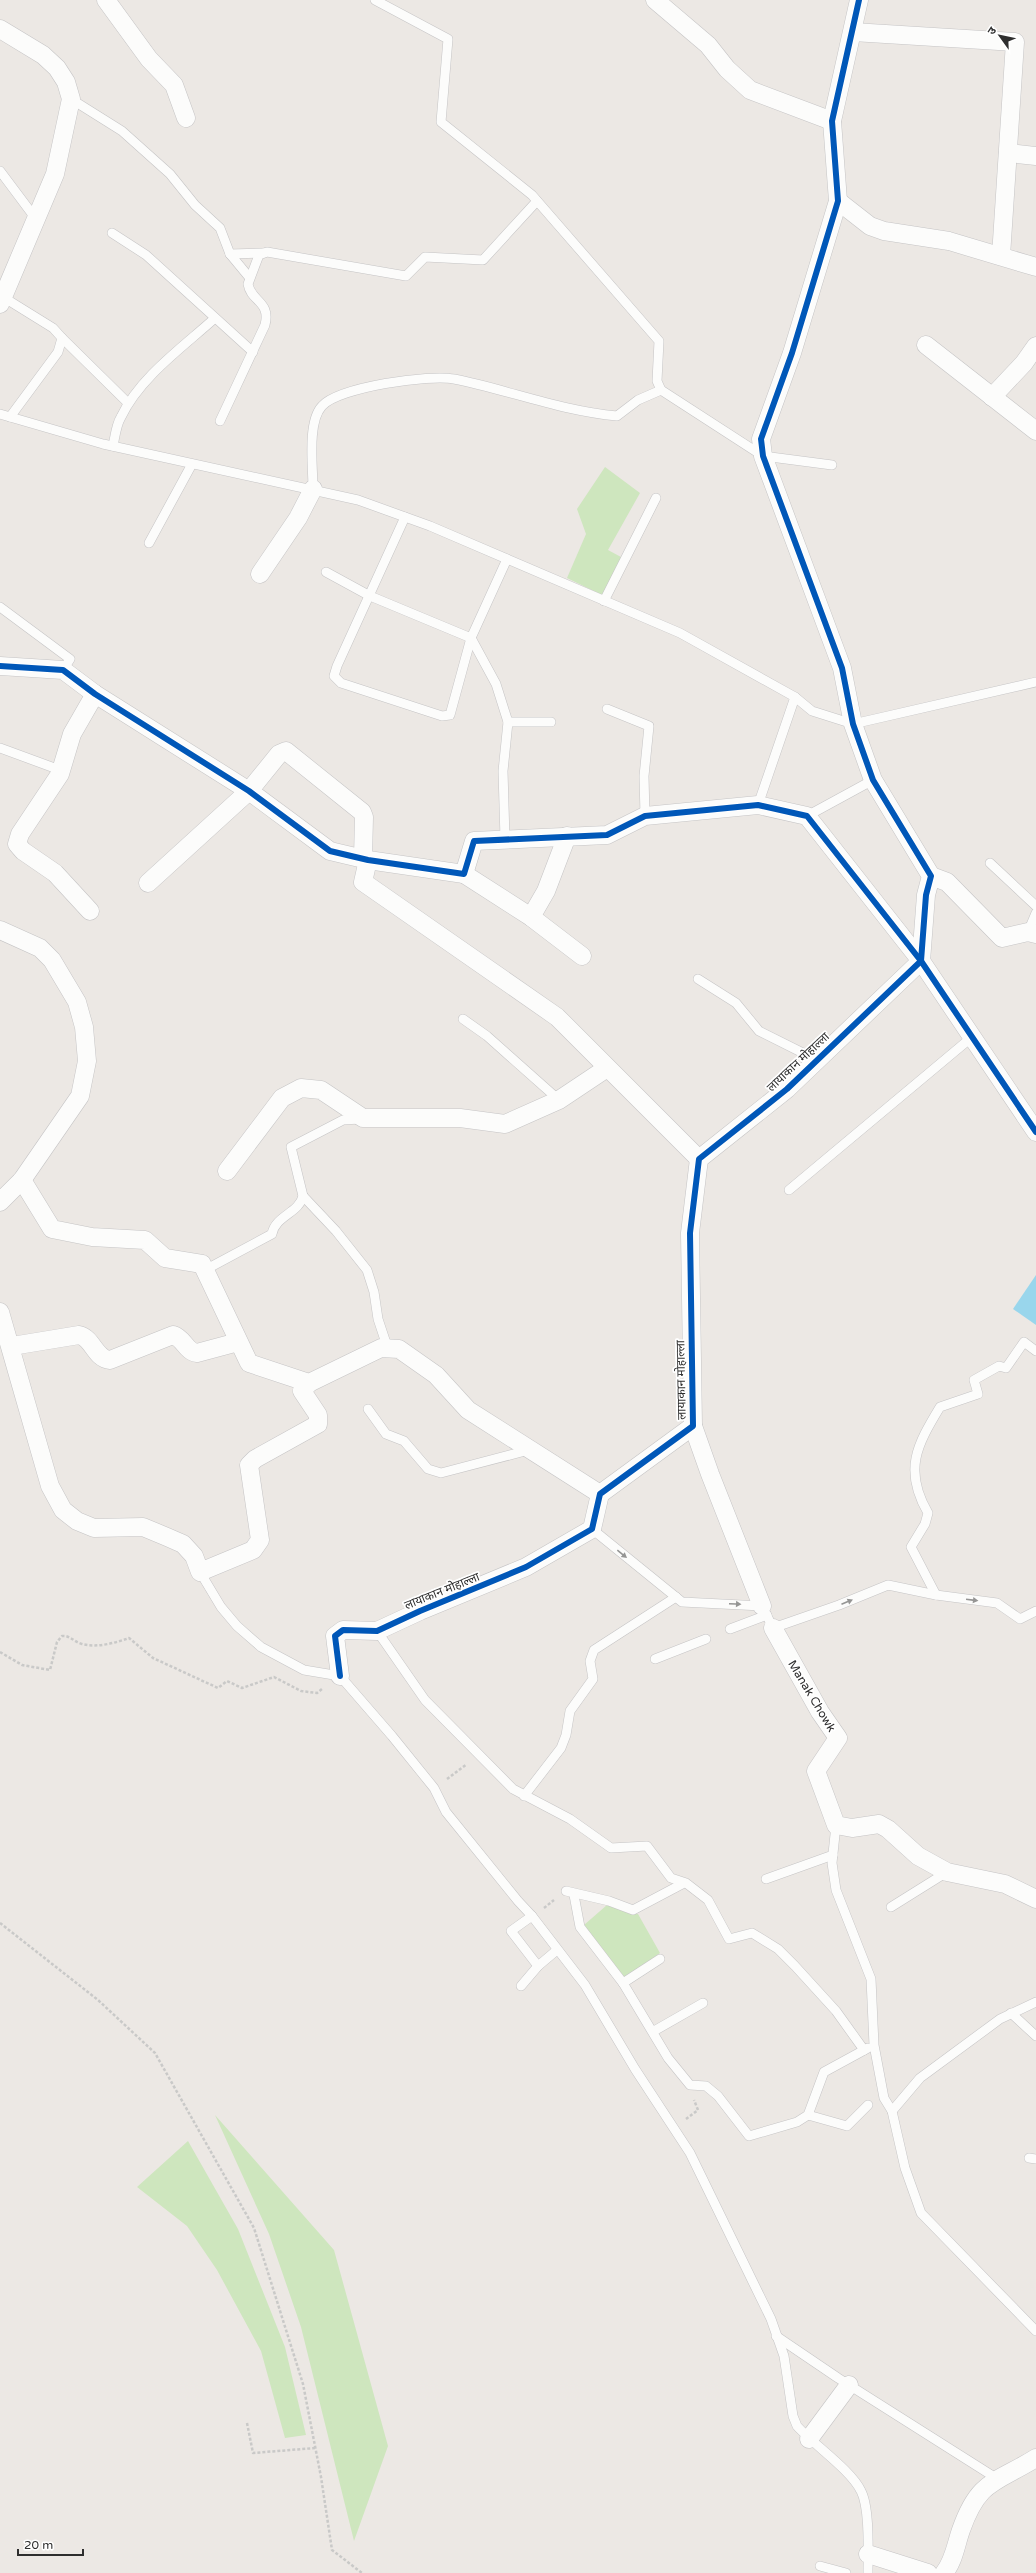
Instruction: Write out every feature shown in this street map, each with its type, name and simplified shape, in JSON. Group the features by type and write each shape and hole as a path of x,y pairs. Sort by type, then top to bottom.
{"street":[{"path":"106,0 149,59 174,85 186,118"},
{"path":"655,0 708,45 726,69 750,90 832,121"},
{"path":"860,0 832,121 838,201 792,352 761,439 763,456 842,668 853,724 872,780 931,876 947,882 1002,938 1032,933"},
{"path":"0,29 43,55 57,68 66,82 71,99 55,174 3,294"},
{"path":"853,32 1015,42 1001,256"},
{"path":"1008,153 1036,156"},
{"path":"838,201 870,226 884,231 949,241 1036,267"},
{"path":"926,345 1036,431"},
{"path":"992,397 1024,363 1036,346"},
{"path":"260,574 298,518 313,489"},
{"path":"0,666 63,670 95,694 249,791 330,851 366,859 464,874 531,917 582,956"},
{"path":"90,911 55,874 23,851 17,844 20,834 51,790 60,770 72,734 95,694"},
{"path":"148,883 249,791 279,754 283,751 289,752 362,812 364,817 366,859 363,882 558,1017 699,1159"},
{"path":"464,874 474,840 607,835 645,816 758,805 807,816 921,961 1036,1132"},
{"path":"531,917 546,891 567,836"},
{"path":"921,961 926,895 931,876"},
{"path":"0,930 40,948 52,960 76,1002 84,1026 87,1061 80,1096 22,1180 0,1202"},
{"name":"लायाकान मोहाल्ला","path":"600,1494 693,1426 690,1233 699,1159 787,1089 921,961"},
{"path":"227,1171 282,1098 301,1088 321,1090 364,1118 460,1118 505,1124 559,1100 607,1068"},
{"path":"22,1180 52,1229 92,1237 145,1240 165,1258 202,1264 249,1363 309,1383"},
{"path":"0,1312 12,1346 50,1486 63,1510 77,1521 94,1528 143,1527 183,1544 194,1556 200,1572 253,1550 258,1545 260,1540 249,1465 255,1459 318,1424 318,1415 302,1391 309,1383 381,1348 398,1350 436,1375 468,1410 529,1450 567,1471 600,1494 592,1529"},
{"path":"12,1346 82,1335 103,1358 110,1360 174,1335 180,1339 191,1352 197,1353 238,1342"},
{"path":"693,1426 710,1474 768,1616"},
{"name":"लायाकान मोहाल्ला","path":"340,1676 335,1636 343,1630 377,1631 420,1611 526,1567 592,1529"},
{"name":"Manak Chowk","path":"768,1616 820,1712 838,1738 816,1771 836,1825"},
{"path":"836,1825 852,1828 879,1824 888,1829 918,1856 947,1872 1005,1884 1036,1899"},
{"path":"809,2439 849,2385"},
{"path":"944,2573 952,2562 964,2521 981,2492 996,2478 1036,2458"},
{"path":"868,2554 928,2573"}],"lane":[{"path":"375,0 448,40 441,122 536,200 659,341 657,381 661,390 763,456 832,465"},
{"path":"71,99 122,131 170,174 195,205 220,228 230,254 249,277"},
{"path":"0,171 36,219"},
{"path":"230,254 263,253 406,276 425,257 483,260 536,200"},
{"path":"112,233 146,255 253,352"},
{"path":"220,421 262,334 267,316 260,301 248,288 249,277 255,260 263,253"},
{"path":"3,294 53,328 128,403"},
{"path":"112,446 120,418 128,403 161,366 215,318"},
{"path":"10,417 58,352 62,338"},
{"path":"313,489 313,426 322,405 354,389 400,382 453,378 584,413 617,416 638,400 661,390"},
{"path":"0,414 112,446 358,500 507,559 680,634 795,697 812,711 853,724 1036,682"},
{"path":"149,543 192,464"},
{"path":"604,601 656,498"},
{"path":"404,517 335,672 337,680 341,683 442,716 450,715 471,638 507,559"},
{"path":"326,572 370,596 471,638 496,684 508,722 503,770 505,839"},
{"path":"0,607 70,659 63,670"},
{"path":"758,805 795,697"},
{"path":"607,708 649,726 644,776 645,816"},
{"path":"508,722 551,722"},
{"path":"0,748 60,770"},
{"path":"807,816 872,780"},
{"path":"990,863 1036,906"},
{"path":"1032,933 1036,913"},
{"path":"698,979 736,1003 759,1031 817,1060"},
{"path":"463,1019 487,1036 559,1100"},
{"path":"789,1190 972,1037"},
{"path":"205,1270 272,1234 274,1225 301,1202 302,1196 291,1147 342,1120 364,1118"},
{"path":"302,1196 336,1231 367,1270 374,1292 378,1319 388,1349"},
{"path":"936,1596 911,1547 925,1524 928,1513 918,1497 916,1452 940,1408 978,1394 974,1380 999,1366 1006,1368 1024,1342 1036,1352"},
{"path":"368,1409 386,1434 404,1441 422,1464 434,1472 441,1474 529,1450"},
{"path":"592,1529 682,1602 768,1616"},
{"path":"200,1572 221,1607 237,1626 261,1647 304,1670 340,1676 392,1736 434,1788 446,1812 518,1902 532,1916 585,1985 635,2069 690,2153 771,2319 784,2356 793,2416 797,2426 849,2476 862,2491 867,2518 868,2573"},
{"path":"730,1629 768,1616 839,1605 888,1585 936,1596 997,1603 1020,1619 1036,1611"},
{"path":"524,1796 565,1742 570,1712 592,1679 590,1661 594,1650 676,1597"},
{"path":"377,1631 425,1700 513,1789 570,1819 610,1848 647,1846 671,1878 684,1883 708,1900 729,1939 752,1933 778,1949 836,2010 864,2050"},
{"path":"655,1659 706,1639"},
{"path":"836,1825 833,1855 836,1890 871,1979 874,2045 884,2098 892,2111 905,2168 921,2213 1036,2331"},
{"path":"766,1879 833,1855"},
{"path":"891,1907 947,1872"},
{"path":"684,1883 633,1910 609,1901 570,1893 580,1927 623,1983 654,2031 668,2058 690,2085 706,2086 718,2096 749,2136 796,2122 808,2115 824,2072 874,2045"},
{"path":"532,1916 511,1931 538,1966"},
{"path":"521,1986 538,1966 557,1950"},
{"path":"623,1983 660,1959"},
{"path":"892,2111 920,2078 1000,2019 1036,2002"},
{"path":"654,2031 703,2003"},
{"path":"1011,2013 1036,2036"},
{"path":"808,2115 847,2126 868,2105"},
{"path":"776,2336 849,2385 996,2478"},
{"path":"820,2566 846,2573"}],"path":[{"path":"0,1652 22,1665 50,1670 57,1642 62,1636 83,1644 92,1645 110,1644 129,1638 153,1658 218,1688 227,1681 242,1688 274,1677 301,1691 317,1693 340,1676"},
{"path":"434,1788 479,1756"},
{"path":"532,1916 570,1893"},
{"path":"0,1923 98,2000 155,2052 254,2228 303,2384 332,2550 362,2573"},
{"path":"674,2128 698,2110 690,2085"},
{"path":"247,2423 253,2453 315,2448"}],"green space":[{"path":"605,467 640,493 608,550 621,557 604,596 567,578 586,534 577,509"},
{"path":"607,1905 631,1914 638,1914 660,1953 625,1978 584,1925"},
{"path":"215,2115 334,2250 388,2446 354,2541 301,2327 269,2234"},
{"path":"188,2141 238,2229 285,2347 306,2435 285,2438 261,2351 217,2270 187,2226 137,2187"}],"water":[{"path":"1036,1275 1036,1325 1013,1309"}],"cycle path":[{"path":"859,0 832,121 838,201 792,353 761,439 763,456 842,668 853,724 873,780 931,876 926,895 921,961"},
{"path":"0,666 63,670 95,694 249,791 330,851 368,860 464,874 474,841 607,835 645,816 758,805 807,816 921,961 1036,1132"},
{"path":"340,1676 335,1636 343,1630 377,1631 420,1611 526,1567 592,1529 600,1494 693,1426 690,1233 699,1159 787,1089 921,961"}]}
